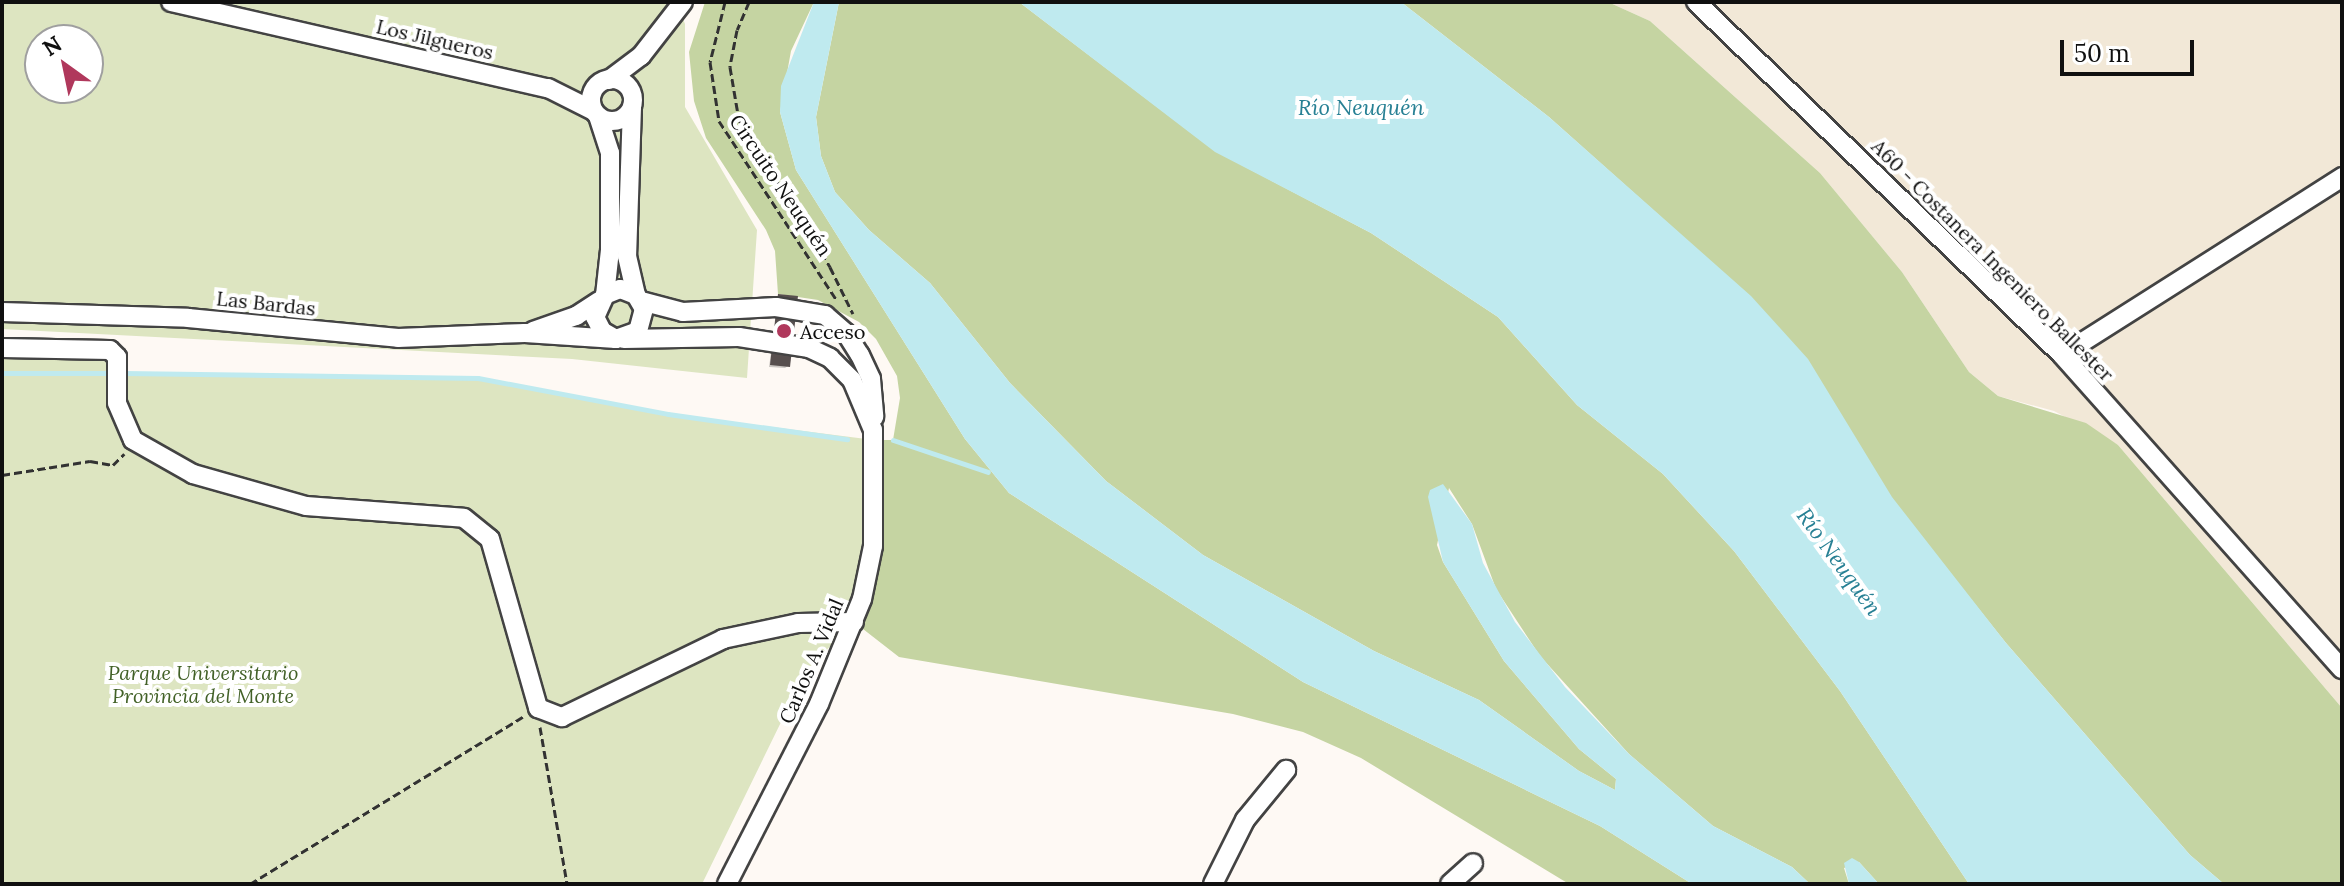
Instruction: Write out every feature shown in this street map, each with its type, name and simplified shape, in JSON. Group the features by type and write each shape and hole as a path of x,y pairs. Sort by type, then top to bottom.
{"street":[{"name":"Los Jilgueros","path":"171,2 548,88 596,114"},
{"path":"596,114 617,121 632,101 660,34 683,2"},
{"name":"A60 - Costanera Ingeniero Ballester","path":"1696,2 2062,355 2342,669"},
{"path":"605,81 625,84 632,101 627,256 639,298 642,325 620,339 597,325 602,298 610,153 592,92 660,34"},
{"name":"Los Jilgueros","path":"548,88 605,81"},
{"path":"2062,355 2342,177"},
{"name":"Las Bardas","path":"525,333 576,316 620,289 639,298"},
{"name":"Carlos A. Vidal","path":"639,298 683,312 787,307 825,315 846,333 866,367 875,403 872,556 854,622 819,704 727,884"},
{"name":"Las Bardas","path":"2,312 188,318 398,338 525,333 620,339 739,337 809,348 830,358 852,380 874,440"},
{"path":"2,348 99,348 117,357 113,382 133,440 193,474 306,506 464,518 490,539 538,708 562,717 599,703 723,639 798,623 854,622"},
{"path":"1213,884 1245,820 1286,770"},
{"path":"1450,884 1473,863"}],"path":[{"name":"Circuito Neuquén","path":"725,2 710,62 719,121 816,261 837,303"},
{"path":"749,2 737,30 730,67 739,120 830,267 855,319"},
{"path":"2,475 90,461 113,465 133,440"},
{"path":"250,884 538,708 567,884"}],"shaded area":[{"path":"1608,2 2342,2 2342,708 2118,445 2054,411 1998,396 1969,372 1902,272 1820,173 1650,21"}],"green space":[{"path":"2,2 677,2 685,24 685,107 757,230 747,378 572,359 2,329"},
{"path":"705,2 814,2 791,51 780,112 796,170 965,439 1009,493 1303,682 1600,826 1692,884 1569,884 1361,758 1303,732 1233,714 899,657 854,622 865,588 874,440 893,440 900,398 897,376 876,339 859,322 818,300 778,294 775,251 766,230 706,138 694,101 689,52"},
{"path":"839,2 1019,2 1215,151 1371,233 1498,317 1577,405 1663,474 1734,551 1840,691 1969,884 1879,884 1859,862 1844,868 1849,884 1810,884 1792,867 1713,826 1629,754 1540,656 1496,589 1472,524 1449,488 1437,545 1443,562 1504,661 1579,749 1616,779 1615,790 1579,771 1479,700 1374,651 1203,555 1106,481 1010,383 930,283 869,230 835,192 821,156 816,117"},
{"path":"1401,2 1608,2 1650,21 1820,173 1902,272 1969,372 1998,396 2086,423 2118,445 2342,708 2342,884 2224,884 2190,855 2006,643 1680,234 1549,117"},
{"name":"Parque Universitario Provincia del Monte","path":"2,348 110,350 115,373 478,378 668,414 874,440 876,460 854,622 806,671 702,884 2,884"}],"water":[{"path":"814,2 839,2 816,117 821,156 835,192 869,230 930,283 1010,383 1106,481 1203,555 1374,651 1479,700 1579,771 1615,790 1616,779 1579,749 1504,661 1443,562 1428,497 1430,490 1443,484 1472,524 1483,563 1515,622 1565,687 1629,754 1713,826 1792,867 1810,884 1692,884 1600,826 1303,682 1009,493 965,439 796,170 780,112 781,86"},
{"name":"Río Neuquén","path":"1019,2 1401,2 1549,117 1751,296 1808,359 1892,497 2006,643 2190,855 2224,884 1969,884 1840,691 1734,551 1663,474 1577,405 1498,317 1371,233 1215,152"},
{"path":"1852,858 1879,884 1849,884 1844,863"}],"building":[{"name":"Acceso","path":"778,294 798,296 790,367 770,365"}],"waterway":[{"path":"2,373 113,373"},
{"path":"123,373 478,378 668,414 847,439"},
{"path":"893,440 988,472"}],"place":[{"name":"Acceso","path":"784,331"}]}
